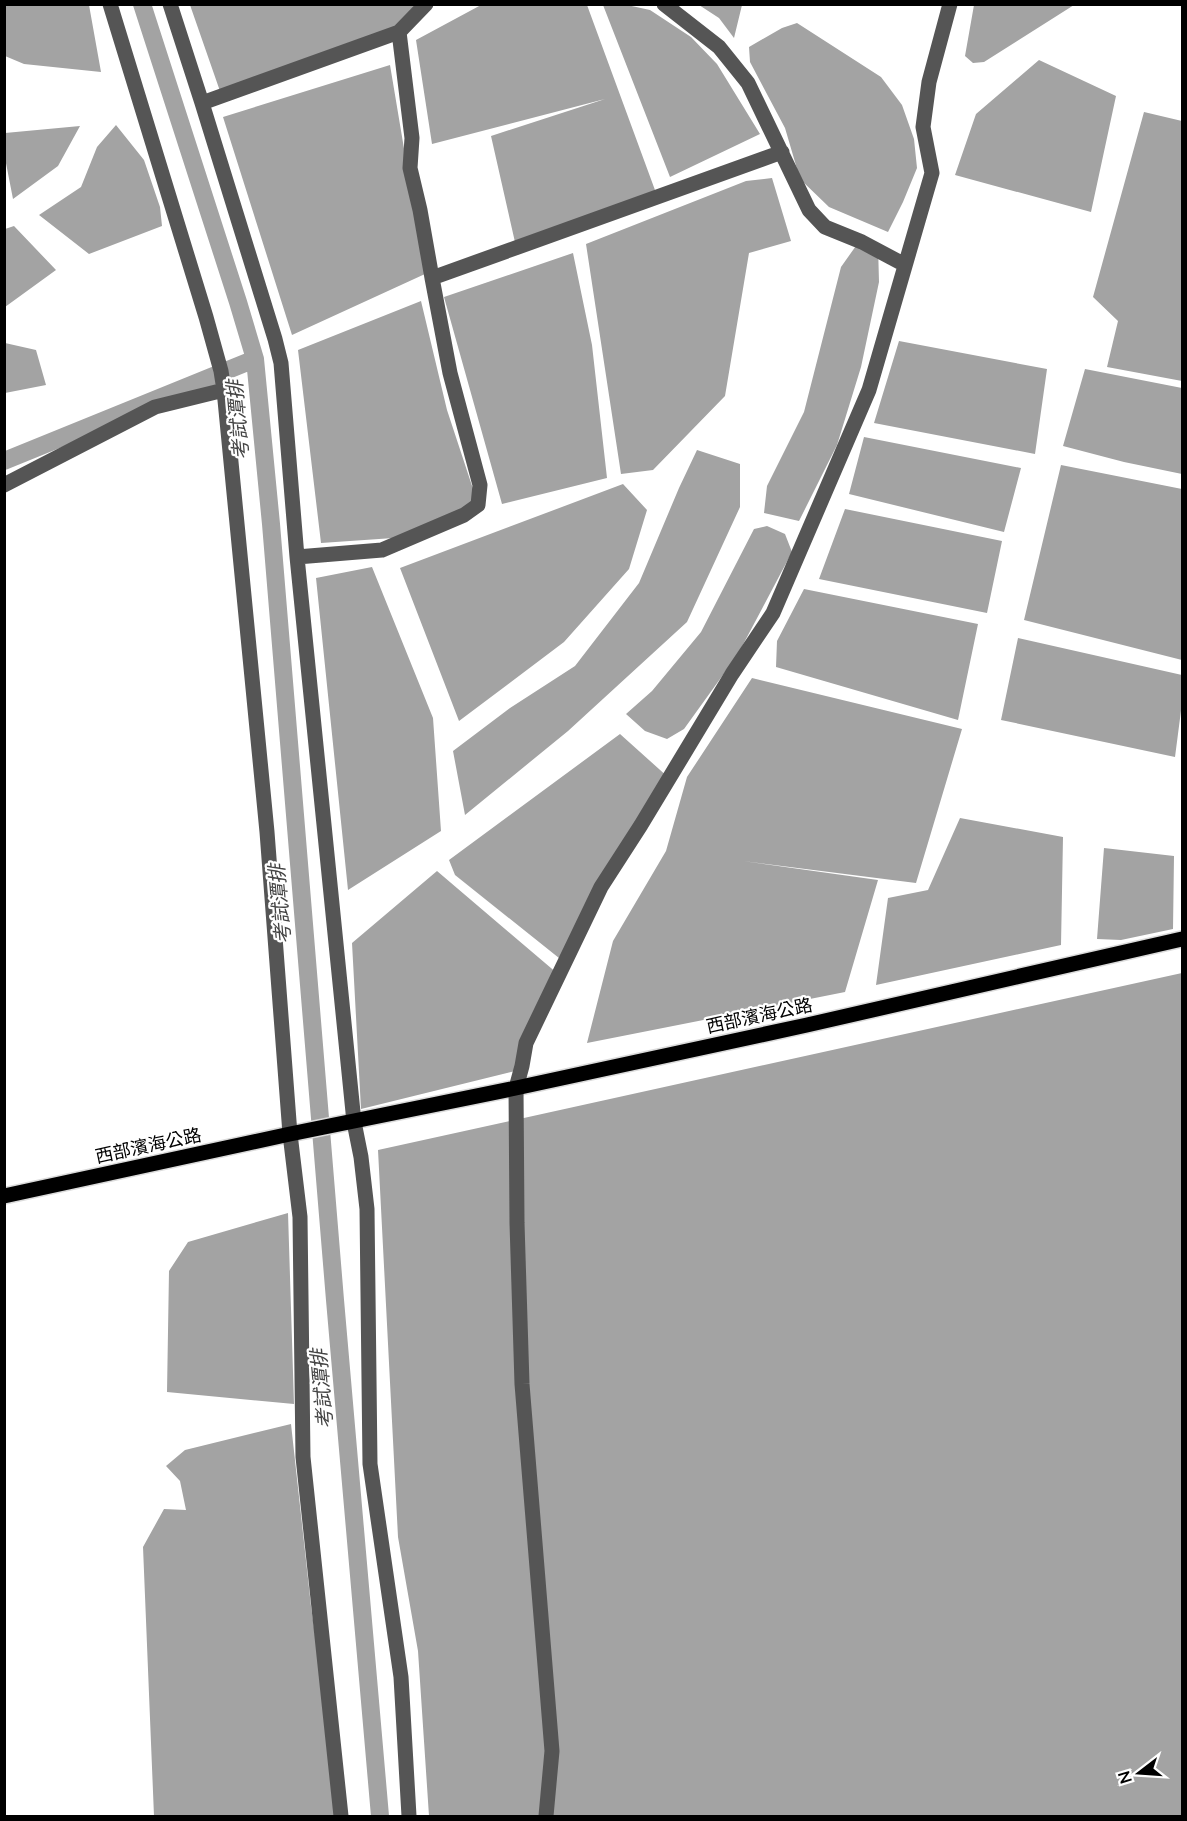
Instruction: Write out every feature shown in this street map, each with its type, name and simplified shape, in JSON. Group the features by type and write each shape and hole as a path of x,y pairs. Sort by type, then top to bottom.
{"main road":[{"name":"西部濱海公路","path":"4,1196 830,1020 1182,939"}],"lane":[{"path":"111,4 206,317 224,390 294,1133 300,1216 303,1457 341,1816"},
{"path":"170,4 281,363 348,1123 361,1157 367,1209 370,1464 401,1677 409,1816"},
{"path":"202,103 399,32 426,4"},
{"path":"664,4 719,47 748,83 809,210 825,227 862,242 905,265"},
{"path":"546,1816 552,1751 522,1384 517,1223 516,1088 526,1043 601,887 732,674 773,613 869,390 932,173 923,127 929,82 950,4"},
{"path":"297,557 382,550 464,515 478,505 480,484 450,374 420,210 410,168 412,138 399,32"},
{"path":"432,278 782,152"},
{"path":"4,485 154,407 224,390"}],"shaded area":[{"path":"422,4 407,26 221,94 190,5"},
{"path":"974,4 1074,5 984,62 973,63 965,56"},
{"path":"4,5 89,5 101,72 24,64 5,56"},
{"path":"481,5 587,5 659,201 517,251 491,136 605,99 432,144 416,40"},
{"path":"603,5 627,5 650,10 691,37 717,64 760,134 670,177"},
{"path":"699,5 742,5 734,38 719,18"},
{"path":"797,23 881,77 902,105 914,139 917,168 888,232 829,207 800,179 785,128 750,62 749,47 782,28"},
{"path":"1039,60 1116,96 1091,212 955,175 976,114"},
{"path":"390,65 425,274 292,335 223,117"},
{"path":"1144,112 1182,121 1182,381 1107,367 1118,321 1093,297"},
{"path":"116,125 144,160 160,207 162,226 89,254 39,215 81,187 97,147"},
{"path":"80,126 58,166 13,199 5,158 5,133"},
{"path":"772,178 791,241 749,253 725,396 653,470 621,474 586,244 746,181"},
{"path":"14,226 56,270 5,307 5,229"},
{"path":"858,243 878,245 879,282 861,367 837,445 799,521 764,513 767,486 804,412 841,267"},
{"path":"573,253 592,345 607,478 502,504 444,297"},
{"path":"421,301 447,410 477,501 408,537 321,543 298,350"},
{"path":"899,341 1047,369 1035,454 874,423"},
{"path":"5,343 36,350 46,385 5,393"},
{"path":"1085,369 1182,388 1182,474 1063,446"},
{"path":"864,437 1021,468 1004,532 849,494"},
{"path":"697,450 740,464 740,507 687,622 568,731 465,815 453,751 510,708 575,666 639,583"},
{"path":"1061,465 1182,489 1182,660 1024,620"},
{"path":"623,484 647,510 629,569 564,642 459,721 400,568"},
{"path":"845,509 1002,541 987,613 819,579"},
{"path":"767,526 785,534 792,552 738,654 684,729 667,739 645,731 626,714 652,691 701,632 754,529"},
{"path":"372,567 433,718 441,831 348,890 316,578"},
{"path":"804,589 978,624 958,720 776,667 777,641"},
{"path":"1018,638 1182,675 1182,703 1175,757 1001,720"},
{"path":"752,678 962,729 916,883 743,861 878,880 845,992 587,1043 613,941 666,851 687,777"},
{"path":"620,734 669,778 559,958 455,875 449,860"},
{"path":"960,818 1063,837 1061,945 876,985 888,898 928,890"},
{"path":"1104,848 1174,856 1173,929 1121,940 1097,939"},
{"path":"437,871 558,974 515,1071 361,1109 352,943"},
{"path":"1182,973 1182,1816 429,1816 418,1651 398,1537 378,1150"},
{"path":"288,1213 294,1404 167,1392 169,1271 188,1242"},
{"path":"291,1424 311,1606 340,1816 154,1816 143,1547 164,1509 186,1510 180,1481 166,1466 185,1450"}],"waterway":[{"name":"考試潭排","path":"142,4 255,359 271,524 380,1816"},
{"path":"4,461 255,359"}]}
